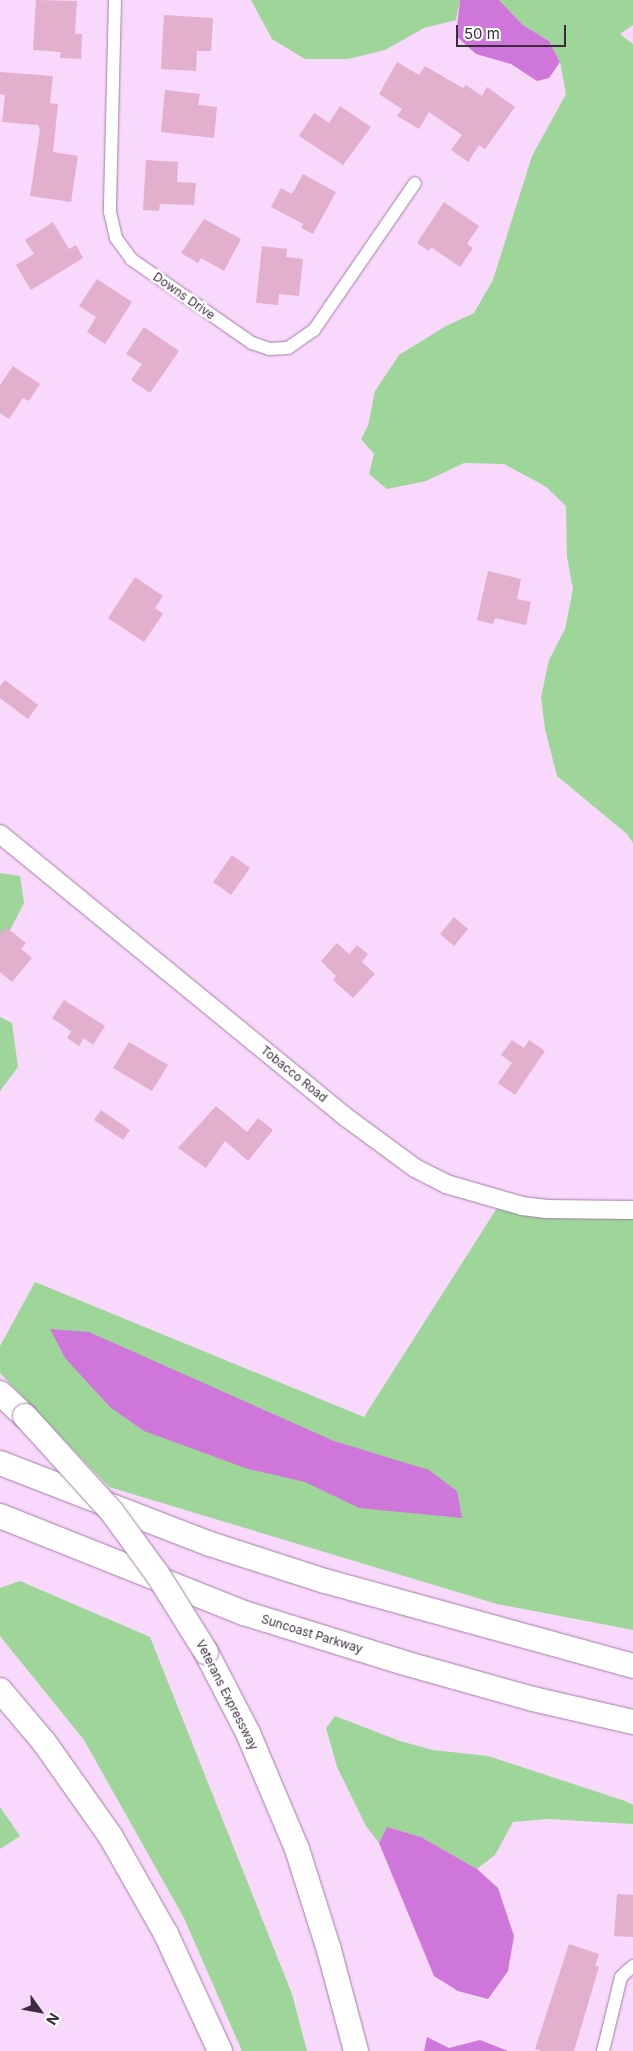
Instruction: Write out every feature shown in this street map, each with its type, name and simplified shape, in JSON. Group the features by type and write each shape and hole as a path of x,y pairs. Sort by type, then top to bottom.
{"highway":[{"name":"Veterans Expressway","path":"0,1393 25,1416 112,1512 158,1575 206,1652 248,1733 297,1849 329,1950 356,2051"},
{"path":"0,1463 207,1543 325,1581 633,1666"},
{"name":"Suncoast Parkway","path":"0,1516 244,1613 533,1699 633,1722"},
{"path":"512,1634 633,1654"},
{"path":"0,1690 44,1742 111,1837 166,1934 220,2051"},
{"path":"533,1699 633,1734"}],"street":[{"name":"Downs Drive","path":"114,0 110,212 116,238 131,259 252,343 269,349 288,348 314,330 415,183"},
{"name":"Tobacco Road","path":"0,834 355,1124 415,1168 446,1184 522,1206 545,1210 633,1210"},
{"path":"603,2051 621,1977 633,1966"}],"green space":[{"path":"251,0 460,0 456,20 424,28 385,50 348,59 305,59 272,39"},
{"path":"499,0 633,0 633,25 620,34 633,44 633,843 627,834 557,776 545,729 541,697 549,660 565,629 573,589 567,557 566,506 545,486 504,464 464,463 426,481 387,489 369,474 374,454 361,439 368,426 375,391 399,355 446,326 474,313 493,280 532,156 566,94 560,62 549,41 523,25"},
{"path":"0,873 20,876 24,903 0,950"},
{"path":"0,1017 12,1023 18,1067 0,1091"},
{"path":"506,1194 563,1206 633,1206 633,1630 497,1604 109,1487 0,1373 0,1346 35,1282 364,1417"},
{"path":"20,1581 150,1637 292,1994 307,2051 242,2051 184,1918 84,1740 0,1636 0,1588"},
{"path":"335,1716 400,1741 433,1750 488,1756 625,1801 633,1805 633,1824 548,1819 513,1822 495,1855 477,1869 421,1837 387,1827 379,1843 366,1826 337,1767 326,1728"},
{"path":"0,1807 20,1836 0,1849"}],"shaded area":[{"path":"460,0 499,0 523,25 549,41 560,62 549,78 537,81 511,64 476,54 456,36"},
{"path":"50,1329 89,1332 334,1441 429,1470 457,1491 462,1518 359,1508 305,1482 248,1469 144,1431 110,1407 65,1358"},
{"path":"387,1827 421,1837 477,1869 498,1888 514,1936 508,1971 488,1999 458,1991 434,1976 379,1843"},
{"path":"427,2037 449,2048 480,2040 508,2051 424,2051"}],"building":[{"path":"36,0 77,1 75,34 82,34 81,59 60,58 61,52 33,50"},
{"path":"164,15 213,18 211,51 197,51 196,71 161,69"},
{"path":"397,62 419,75 425,66 463,88 466,85 482,96 487,87 515,107 485,149 479,145 468,162 451,150 462,135 429,112 419,129 397,116 402,109 379,94"},
{"path":"0,72 53,76 50,103 58,104 53,152 78,156 71,202 30,196 40,130 38,125 2,122 5,95 0,94"},
{"path":"165,90 200,94 198,105 217,107 214,138 161,132"},
{"path":"340,106 371,127 343,165 299,136 314,113 329,123"},
{"path":"146,160 178,162 177,182 196,183 194,205 160,204 159,211 143,210"},
{"path":"303,174 336,192 313,234 301,228 303,224 271,207 281,188 292,194"},
{"path":"444,202 479,226 467,244 473,248 460,267 431,247 429,251 417,243"},
{"path":"204,219 241,239 224,271 201,258 198,263 181,253"},
{"path":"53,222 69,249 76,245 83,258 31,290 16,265 34,254 25,240"},
{"path":"262,246 287,249 286,257 303,259 299,296 279,294 278,305 256,303"},
{"path":"97,279 132,302 105,344 87,332 96,317 79,306"},
{"path":"144,327 179,351 150,393 131,380 142,364 126,354"},
{"path":"13,366 40,384 29,401 23,398 9,419 0,413 0,385"},
{"path":"488,571 521,579 517,599 531,602 526,625 495,618 493,624 477,620"},
{"path":"135,577 163,596 155,608 163,614 144,642 108,618"},
{"path":"5,680 38,705 28,719 0,698 0,686"},
{"path":"232,855 250,868 231,895 213,882"},
{"path":"454,917 468,929 454,946 440,934"},
{"path":"6,927 26,943 21,949 32,958 12,982 0,972 0,934"},
{"path":"337,943 349,954 357,945 368,954 362,962 375,974 353,998 333,980 336,976 321,961"},
{"path":"64,1000 105,1026 93,1045 84,1038 79,1046 67,1038 71,1031 52,1018"},
{"path":"512,1040 524,1048 529,1040 545,1051 515,1095 498,1083 512,1063 501,1055"},
{"path":"129,1042 168,1065 152,1091 113,1068"},
{"path":"216,1106 247,1132 258,1118 273,1130 248,1161 225,1141 206,1168 178,1148"},
{"path":"101,1110 130,1130 123,1140 94,1120"},
{"path":"617,1894 633,1895 633,1937 614,1936"},
{"path":"569,1944 599,1954 595,1966 599,1967 574,2051 542,2051 535,2049"}]}
